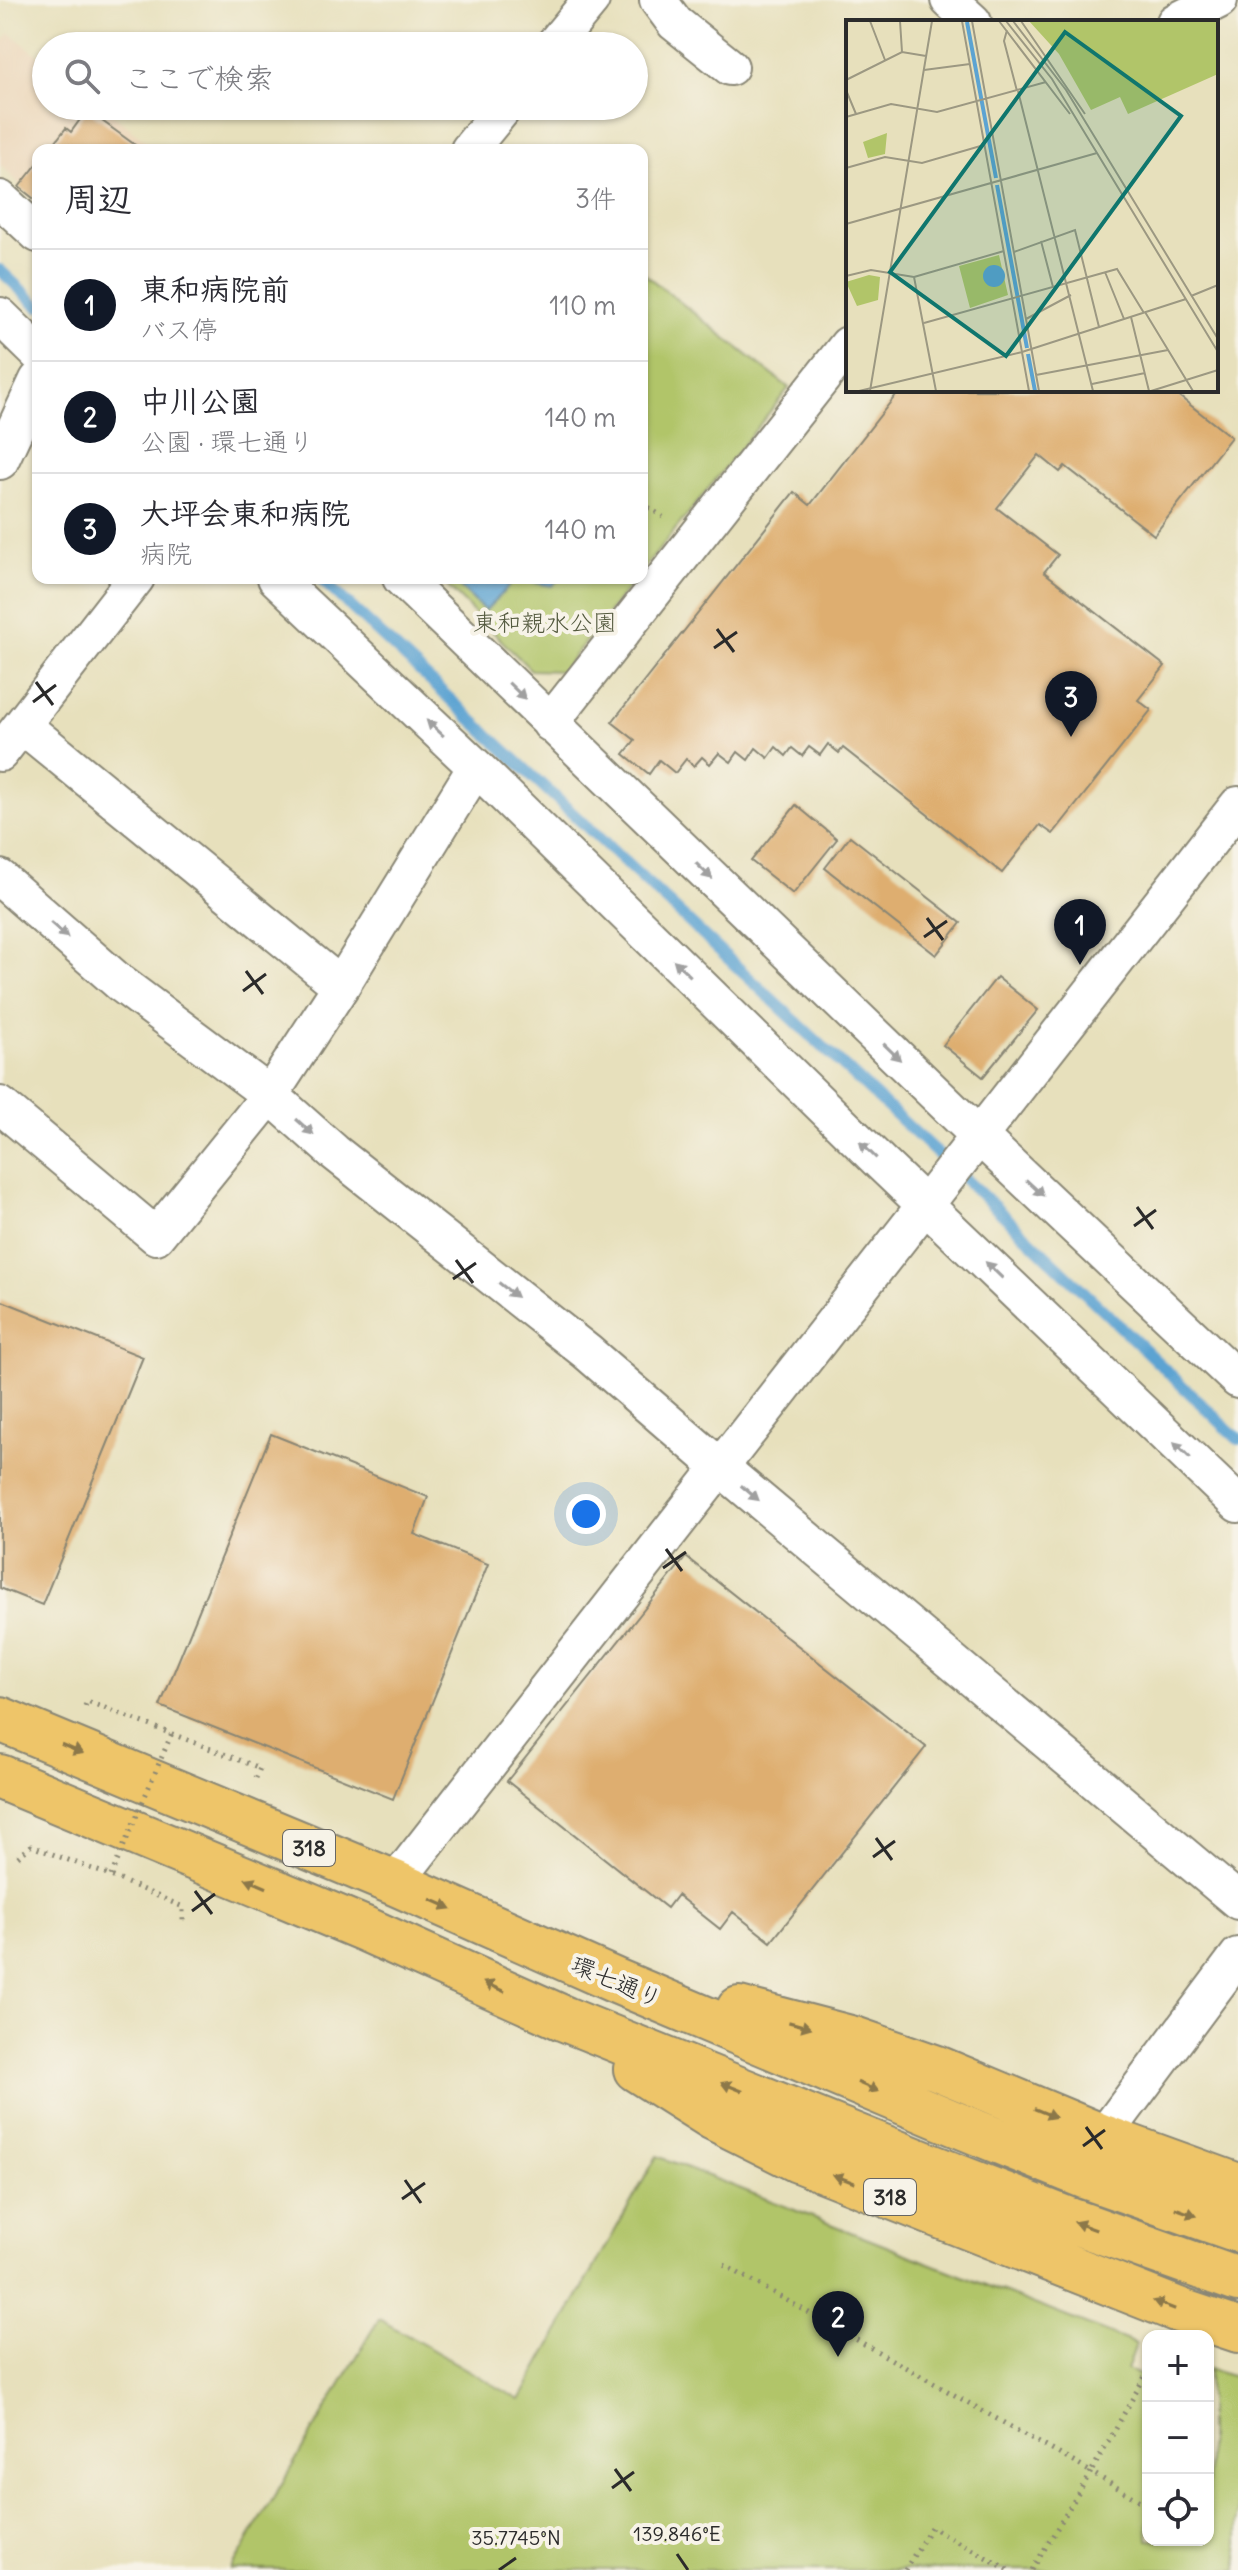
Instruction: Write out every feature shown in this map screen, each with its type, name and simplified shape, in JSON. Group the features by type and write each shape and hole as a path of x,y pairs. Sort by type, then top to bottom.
{"main road":[{"name":"環七通り","path":"0,1719 395,1883 616,1981 956,2124 1087,2177 1238,2230"},
{"name":"318","path":"0,1777 365,1929 565,2019 1069,2220 1238,2280"},
{"name":"318","path":"616,1981 854,2039 937,2068 1103,2137 1238,2186"},
{"name":"318","path":"565,2019 660,2086 712,2117 798,2160 1181,2311 1238,2330"}],"street":[{"path":"565,32 591,0"},
{"path":"658,0 675,23 730,67"},
{"path":"949,0 971,20"},
{"path":"1179,20 1219,0"},
{"path":"474,144 494,120"},
{"path":"0,199 32,228"},
{"path":"0,316 32,347"},
{"path":"550,723 846,348"},
{"path":"0,461 32,393"},
{"path":"0,753 131,584"},
{"path":"282,584 476,767 924,1204 1238,1504"},
{"path":"407,584 978,1135 1233,1365"},
{"path":"22,725 341,986"},
{"path":"0,1105 156,1236 270,1095 476,767"},
{"path":"395,1883 1238,805"},
{"path":"0,878 120,983 270,1095 334,1152 587,1352 1238,1901"},
{"path":"1103,2137 1238,1956"}],"path":[{"path":"648,507 667,520"},
{"path":"87,1701 260,1768"},
{"path":"111,1876 172,1733"},
{"path":"18,1857 31,1846 111,1876 183,1907 183,1926"},
{"path":"724,2265 1142,2502"},
{"path":"1032,2570 1142,2382"},
{"path":"905,2570 931,2527 1008,2569"}],"shaded area":[{"path":"10,33 32,51 32,120 120,120 150,144 32,144 32,196 0,165 0,45"}],"green space":[{"name":"東和親水公園","path":"648,277 789,388 648,564"},
{"name":"東和親水公園","path":"445,584 631,584 562,671 531,670"},
{"path":"657,2156 1136,2344 1127,2370 1142,2376 1142,2546 1214,2546 1214,2371 1238,2378 1238,2570 231,2570 379,2319 520,2400"}],"water":[{"path":"456,584 511,584 485,611"}],"building":[{"path":"80,120 101,120 134,144 54,144 66,128 71,132"},
{"path":"32,171 32,197 19,187"},
{"path":"898,392 910,395 912,392 1174,392 1231,437 1154,535 1065,466 1060,472 1039,455 997,508 1058,555 1044,572 1165,666 1138,700 1151,710 1053,834 1040,825 1002,873 843,748 839,753 828,744 820,755 809,747 802,756 792,748 786,756 776,747 768,758 756,748 748,760 738,752 731,762 719,753 710,764 702,757 694,766 686,759 675,773 659,760 649,774 624,754 635,740 612,722 794,492 810,505"},
{"path":"796,805 837,839 793,894 751,861"},
{"path":"850,836 961,923 936,955 825,868"},
{"path":"997,977 1038,1010 983,1077 943,1045"},
{"path":"0,1300 143,1357 42,1605 0,1588"},
{"path":"271,1434 428,1497 414,1534 488,1564 393,1799 160,1706"},
{"path":"686,1557 926,1747 771,1942 733,1912 720,1929 677,1895 667,1908 507,1781"}],"waterway":[{"path":"0,270 32,300"},
{"path":"326,584 1014,1225 1238,1439"}],"place":[{"name":"大坪会東和病院","path":"1071,737"},
{"name":"東和病院前","path":"1080,965"},
{"name":"中川公園","path":"838,2357"}]}
